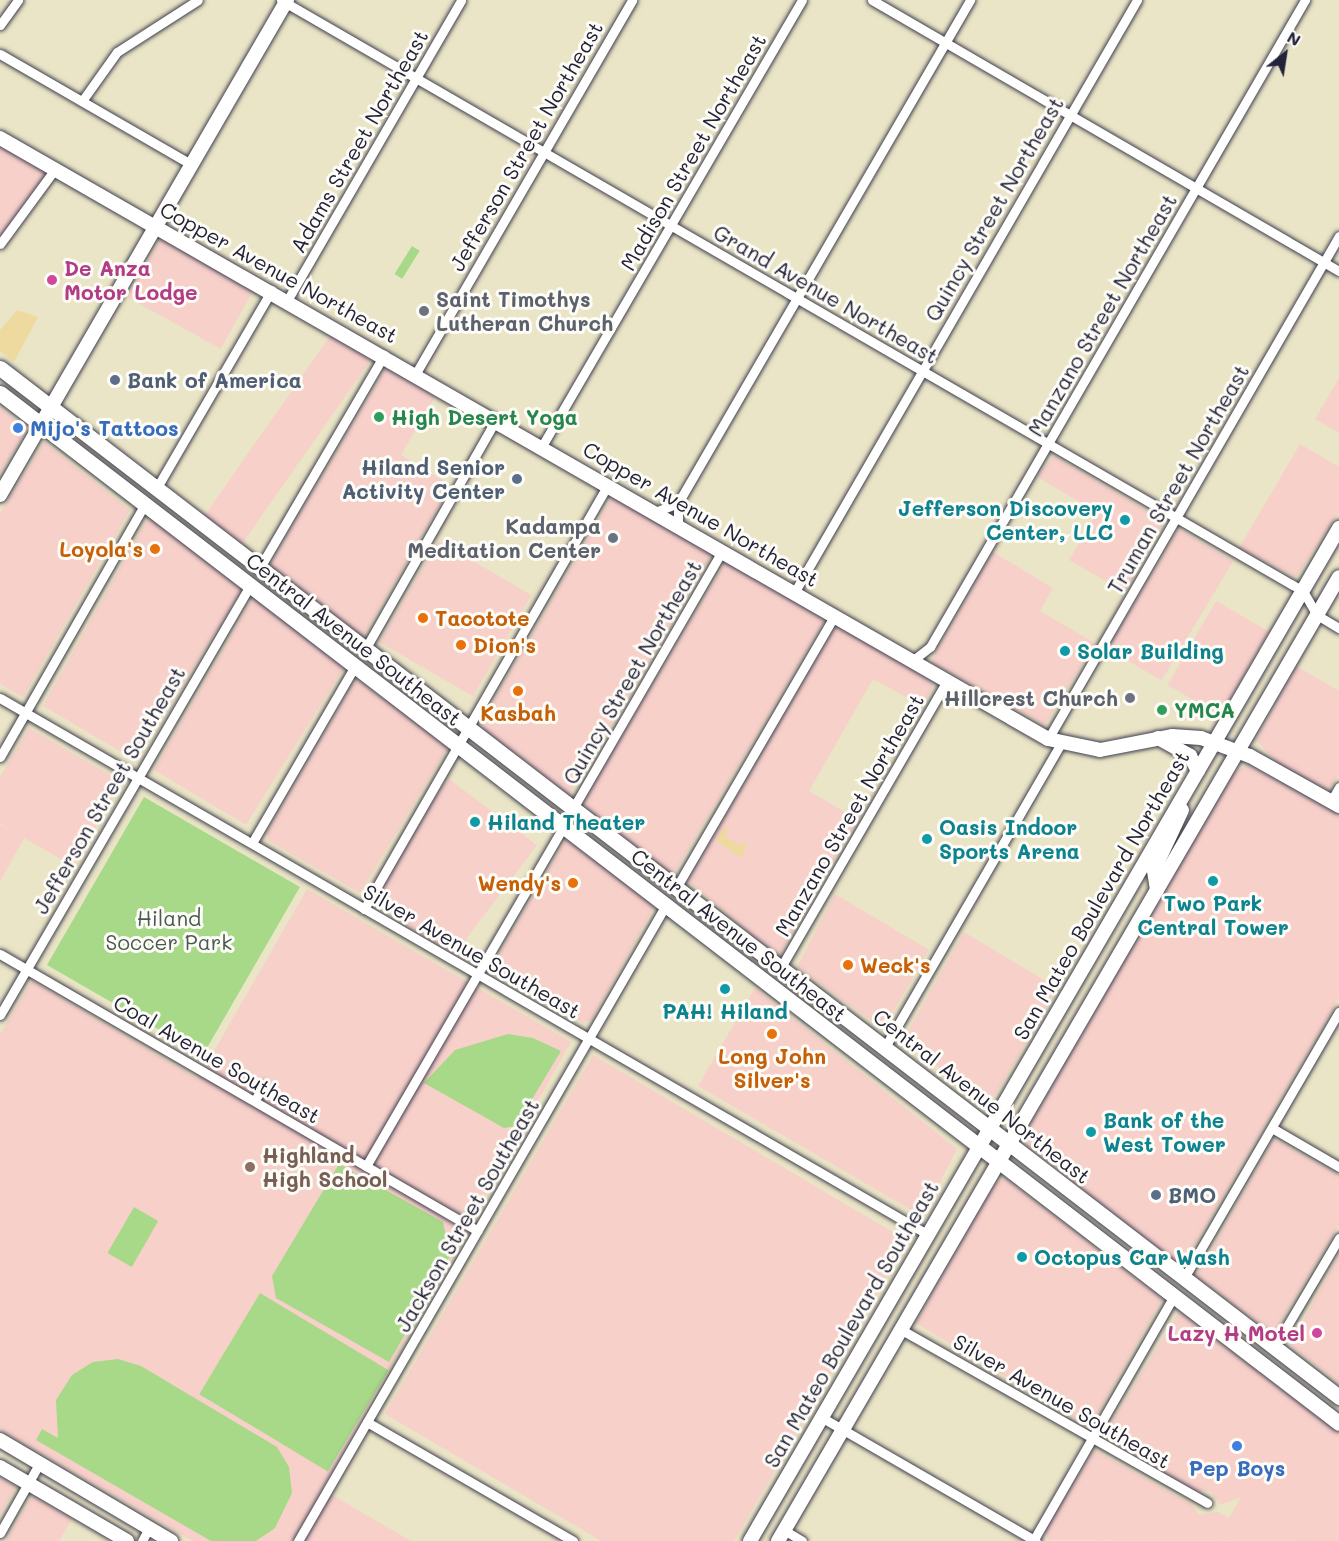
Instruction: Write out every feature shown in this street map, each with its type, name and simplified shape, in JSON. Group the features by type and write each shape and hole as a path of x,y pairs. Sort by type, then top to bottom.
{"main road":[{"path":"0,495 285,1"},
{"name":"Copper Avenue Northeast","path":"0,138 288,299 1054,742 1100,750 1158,738 1215,742 1238,751 1335,803"},
{"name":"Central Avenue Northeast","path":"0,368 364,651 885,1047 1339,1397"},
{"name":"Central Avenue Southeast","path":"0,393 354,668 1339,1422"},
{"name":"San Mateo Boulevard Northeast","path":"989,1128 1339,528"},
{"path":"781,1536 1339,577"},
{"path":"1158,738 1190,756 1198,771"},
{"path":"1157,890 1152,878 1182,812 1181,799"},
{"name":"San Mateo Boulevard Southeast","path":"750,1541 989,1128"},
{"path":"0,1440 171,1541"},
{"path":"0,1467 127,1541"}],"street":[{"path":"0,25 18,0"},
{"path":"82,101 117,52 198,0"},
{"name":"Adams Street Northeast","path":"288,299 461,0"},
{"name":"Jefferson Street Northeast","path":"416,374 632,0"},
{"name":"Madison Street Northeast","path":"542,446 802,0"},
{"path":"872,0 1339,271"},
{"path":"678,525 678,503 795,297 970,0"},
{"name":"Quincy Street Northeast","path":"794,593 1137,0"},
{"name":"Manzano Street Northeast","path":"912,661 930,647 1305,0"},
{"name":"Grand Avenue Northeast","path":"285,1 1303,591 1317,615 1339,628"},
{"path":"0,54 192,165"},
{"path":"0,244 55,170"},
{"name":"Truman Street Northeast","path":"885,1047 1176,517 1339,236"},
{"path":"156,489 272,290"},
{"path":"259,569 384,355"},
{"path":"364,651 496,420"},
{"path":"364,909 608,485"},
{"path":"655,512 678,503"},
{"path":"0,758 145,504"},
{"name":"Quincy Street Northeast","path":"572,810 722,551"},
{"name":"Jefferson Street Southeast","path":"0,1015 250,585"},
{"path":"676,888 834,616"},
{"name":"Manzano Street Northeast","path":"930,647 930,672"},
{"path":"252,843 354,668"},
{"name":"Manzano Street Northeast","path":"781,968 947,681"},
{"name":"Silver Avenue Southeast","path":"0,698 927,1234"},
{"path":"1335,803 1339,787"},
{"path":"366,1166 563,827"},
{"name":"Jackson Street Southeast","path":"298,1541 666,905"},
{"name":"Coal Avenue Southeast","path":"0,954 478,1231"},
{"path":"1184,1278 1339,1012"},
{"path":"255,1100 263,1086"},
{"path":"1272,1128 1339,1167"},
{"path":"1274,1348 1339,1238"},
{"path":"821,1417 1034,1540 1174,1296"},
{"name":"Silver Avenue Southeast","path":"900,1329 1207,1503"},
{"path":"367,1422 573,1541"},
{"path":"0,1533 39,1464"},
{"path":"142,1541 149,1528"},
{"path":"781,1536 802,1541"}],"shaded area":[{"path":"0,145 46,171 46,178 0,239"},
{"path":"161,238 254,289 221,349 128,297"},
{"path":"333,332 372,359 241,546 202,519"},
{"path":"392,366 437,393 401,455 451,485 362,638 268,568 386,368"},
{"path":"1339,378 1339,433 1315,419"},
{"path":"0,408 27,429 0,473"},
{"path":"44,442 130,510 23,697 0,684 0,513"},
{"path":"1300,444 1339,467 1339,512 1296,577 1239,548"},
{"path":"1054,456 1164,521 1125,592 1069,560 1097,512 1037,477"},
{"path":"612,497 712,554 569,795 485,731 481,722"},
{"path":"154,519 245,585 135,760 43,706 146,521"},
{"path":"1179,529 1233,561 1161,681 1107,648"},
{"path":"438,541 532,595 473,696 380,642"},
{"path":"993,552 1053,588 1040,611 1095,643 1045,725 931,662"},
{"path":"726,561 820,615 823,623 673,875 587,810 584,800"},
{"path":"255,594 344,667 246,825 154,770"},
{"path":"1216,601 1269,632 1220,716 1168,685"},
{"path":"842,627 930,679 933,687 922,706 873,679 809,791 857,819 781,952 775,954 688,881 834,629"},
{"path":"1296,666 1339,691 1339,775 1328,790 1280,765 1256,740"},
{"path":"356,679 448,747 360,893 269,841 266,833"},
{"path":"29,728 122,782 73,866 24,838 0,882 0,825 20,836 0,824 0,777"},
{"path":"1247,765 1339,813 1339,998 1185,1261 1178,1264 1025,1144 1023,1136 1234,773"},
{"path":"449,779 537,845 452,958 364,892"},
{"path":"566,839 655,905 592,1019 583,1023 491,968"},
{"name":"Highland High School","path":"307,889 571,1042 322,1489 411,1541 193,1541 0,1430 0,1034 32,981 198,1079"},
{"path":"835,894 929,950 883,1029 797,967"},
{"path":"964,932 1057,988 996,1094 987,1101 902,1042"},
{"path":"755,988 957,1149 925,1212 918,1214 698,1086"},
{"path":"593,1055 908,1241 734,1541 601,1541 385,1414"},
{"path":"1274,1139 1339,1175 1339,1225 1273,1334 1196,1276"},
{"path":"1005,1178 1162,1299 1090,1427 916,1323 994,1184"},
{"path":"1339,1255 1339,1383 1290,1345"},
{"path":"1179,1312 1339,1433 1339,1541 1048,1540 1045,1530 1094,1450 1191,1504 1199,1515 1218,1512 1229,1518 1241,1497 1221,1505 1210,1491 1194,1491 1103,1436"},
{"path":"0,1478 16,1487 0,1515"},
{"path":"32,1496 72,1519 59,1541 6,1541"}],"green space":[{"path":"412,246 420,251 402,279 395,274"},
{"name":"Hiland Soccer Park","path":"144,797 300,887 203,1055 47,965"},
{"path":"508,1034 533,1038 561,1051 516,1126 504,1128 424,1083 455,1050"},
{"path":"339,1164 443,1222 450,1256 389,1362 276,1298 272,1276"},
{"path":"134,1207 158,1221 132,1267 108,1253"},
{"path":"260,1293 389,1370 328,1471 199,1394"},
{"path":"118,1359 141,1366 277,1447 289,1467 292,1493 275,1528 256,1541 211,1541 36,1440 42,1429 58,1438 56,1400 72,1375 93,1362"}],"sand":[{"path":"17,310 38,317 14,362 0,351 0,330"},
{"path":"724,828 729,830 725,837 741,846 748,841 742,858 716,841"}],"place":[{"name":"De Anza Motor Lodge","path":"52,280"},
{"name":"Saint Timothys Lutheran Church","path":"424,311"},
{"name":"Bank of America","path":"115,380"},
{"name":"High Desert Yoga","path":"379,417"},
{"name":"Mijo's Tattoos","path":"18,428"},
{"name":"Hiland Senior Activity Center","path":"517,479"},
{"name":"Jefferson Discovery Center, LLC","path":"1125,520"},
{"name":"Kadampa Meditation Center","path":"613,538"},
{"name":"Loyola's","path":"155,549"},
{"name":"Tacotote","path":"423,618"},
{"name":"Dion's","path":"461,645"},
{"name":"Solar Building","path":"1065,651"},
{"name":"Kasbah","path":"518,691"},
{"name":"Hillcrest Church","path":"1130,698"},
{"name":"YMCA","path":"1162,710"},
{"name":"Hiland Theater","path":"475,822"},
{"name":"Oasis Indoor Sports Arena","path":"927,839"},
{"name":"Two Park Central Tower","path":"1213,881"},
{"name":"Wendy's","path":"573,883"},
{"name":"Weck's","path":"848,965"},
{"name":"PAH! Hiland","path":"725,989"},
{"name":"Long John Silver's","path":"772,1034"},
{"name":"Bank of the West Tower","path":"1091,1132"},
{"name":"Highland High School","path":"250,1167"},
{"name":"BMO","path":"1156,1195"},
{"name":"Octopus Car Wash","path":"1022,1257"},
{"name":"Lazy H Motel","path":"1317,1333"},
{"name":"Pep Boys","path":"1237,1446"}]}
